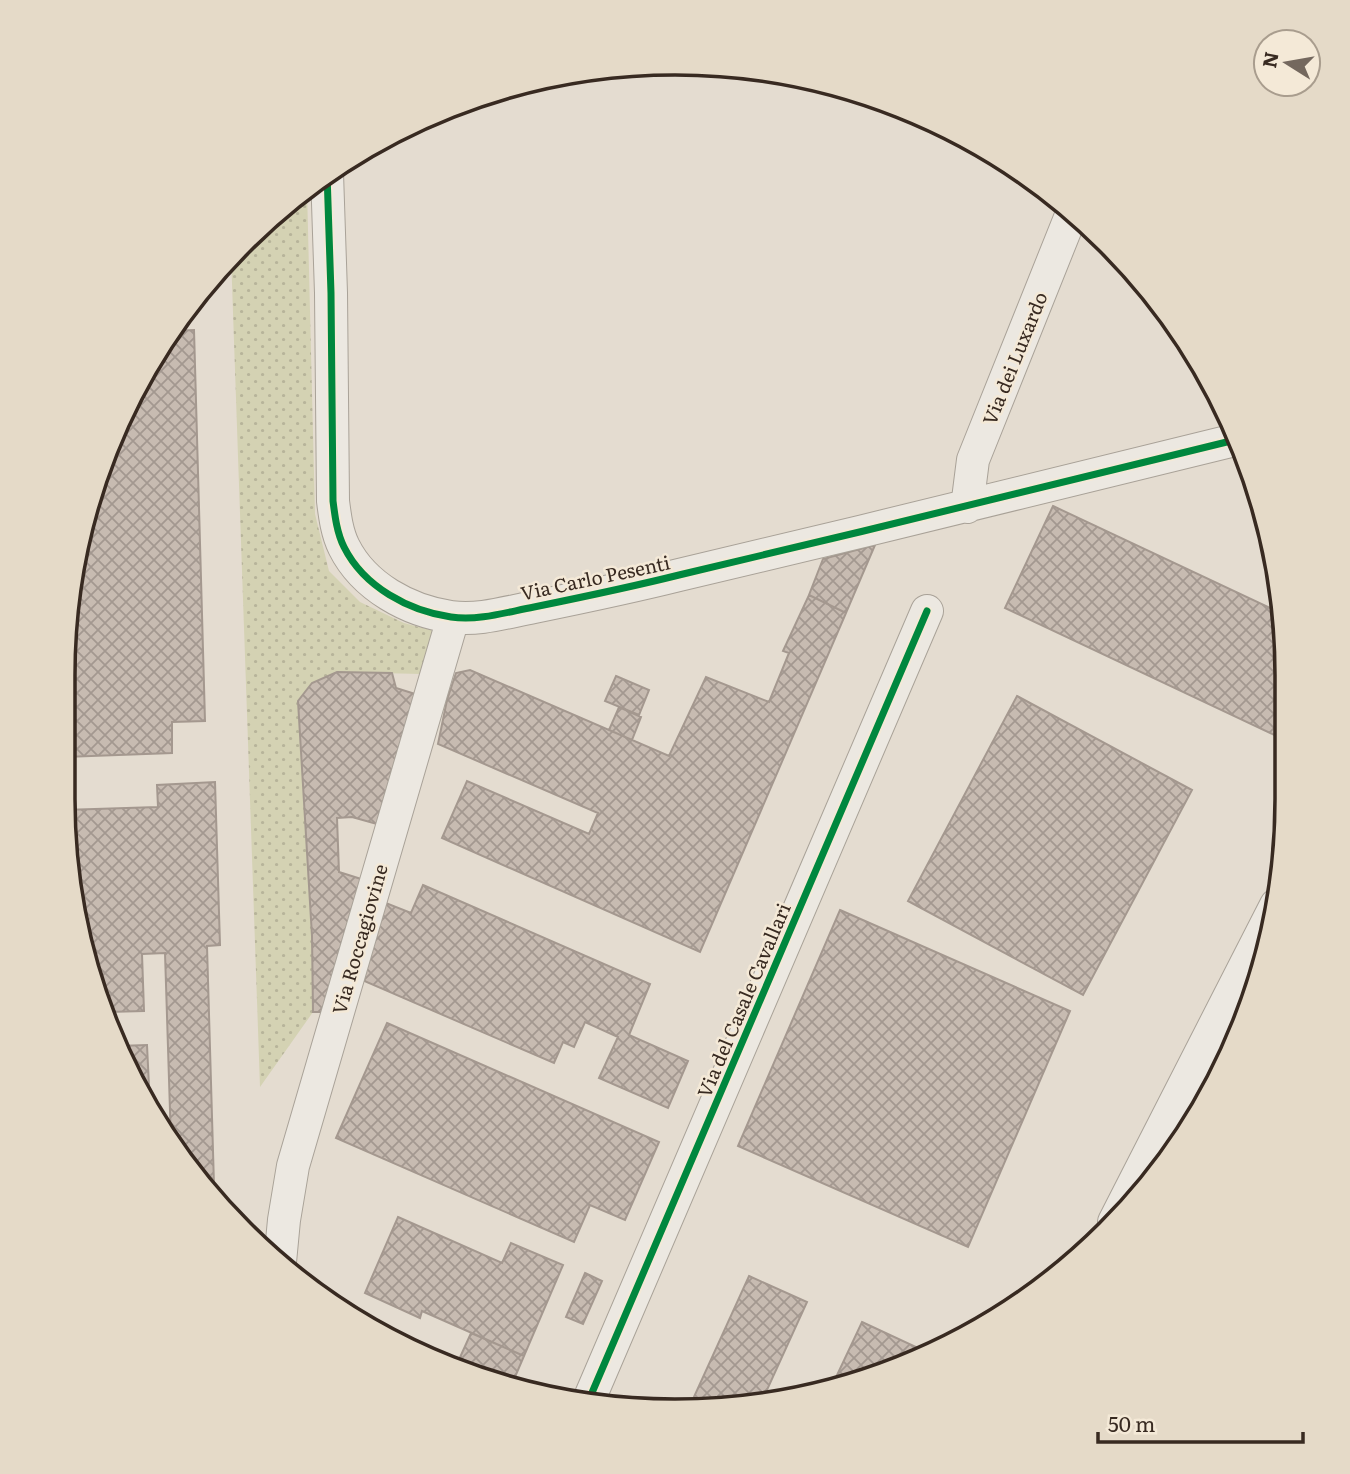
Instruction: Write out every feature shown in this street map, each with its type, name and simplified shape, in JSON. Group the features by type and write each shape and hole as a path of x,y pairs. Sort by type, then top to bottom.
{"street":[{"name":"Via Carlo Pesenti","path":"327,186 333,501 337,526 344,548 369,579 387,594 428,612 453,618 476,618 615,590 1228,442"},
{"name":"Via dei Luxardo","path":"967,507 974,460 1068,223"},
{"name":"Via del Casale Cavallari","path":"592,1393 927,611"},
{"name":"Via Roccagiovine","path":"281,1251 293,1166 453,618"},
{"path":"1132,1187 1257,943"}],"shaded area":[{"path":"307,201 315,514 329,571 360,602 404,623 434,631 421,674 337,672 312,683 298,701 312,936 313,1012 260,1087 232,272"}],"building":[{"path":"184,330 194,330 205,721 172,722 172,753 75,757 75,675 80,597 96,520 107,482 137,410"},
{"path":"1053,506 1271,608 1275,735 1005,608"},
{"path":"875,545 846,613 809,595 823,559"},
{"path":"809,595 846,613 700,952 442,838 467,781 589,834 598,813 438,744 456,673 470,670 669,756 706,677 769,702 789,653 783,651"},
{"path":"337,672 392,673 396,688 415,694 377,824 352,817 337,818 339,872 361,879 322,1012 313,1012 312,936 298,701 312,683"},
{"path":"616,676 649,690 639,715 605,701"},
{"path":"1017,696 1192,790 1083,995 908,901"},
{"path":"619,707 641,717 632,740 609,730"},
{"path":"215,782 220,945 207,946 214,1182 170,1123 165,953 142,954 144,1011 114,1012 96,954 80,877 76,810 158,807 157,785"},
{"path":"423,885 650,984 629,1035 688,1061 668,1108 599,1078 618,1037 585,1022 574,1047 563,1042 554,1063 362,980 386,903 411,913"},
{"path":"840,910 1070,1011 968,1247 738,1146"},
{"path":"387,1023 659,1142 625,1220 590,1205 574,1242 336,1138"},
{"path":"147,1045 149,1086 137,1064 129,1046"},
{"path":"398,1217 502,1263 511,1243 563,1265 524,1356 422,1311 420,1318 365,1293"},
{"path":"585,1273 602,1281 583,1324 566,1317"},
{"path":"749,1276 807,1302 766,1392 693,1398"},
{"path":"862,1322 917,1347 868,1367 837,1376"},
{"path":"471,1333 524,1356 515,1377 459,1358"}],"cycle path":[{"path":"327,186 333,501 338,531 344,547 363,574 389,595 435,614 461,618 482,617 607,592 1228,442"},
{"path":"592,1393 927,611"}]}
